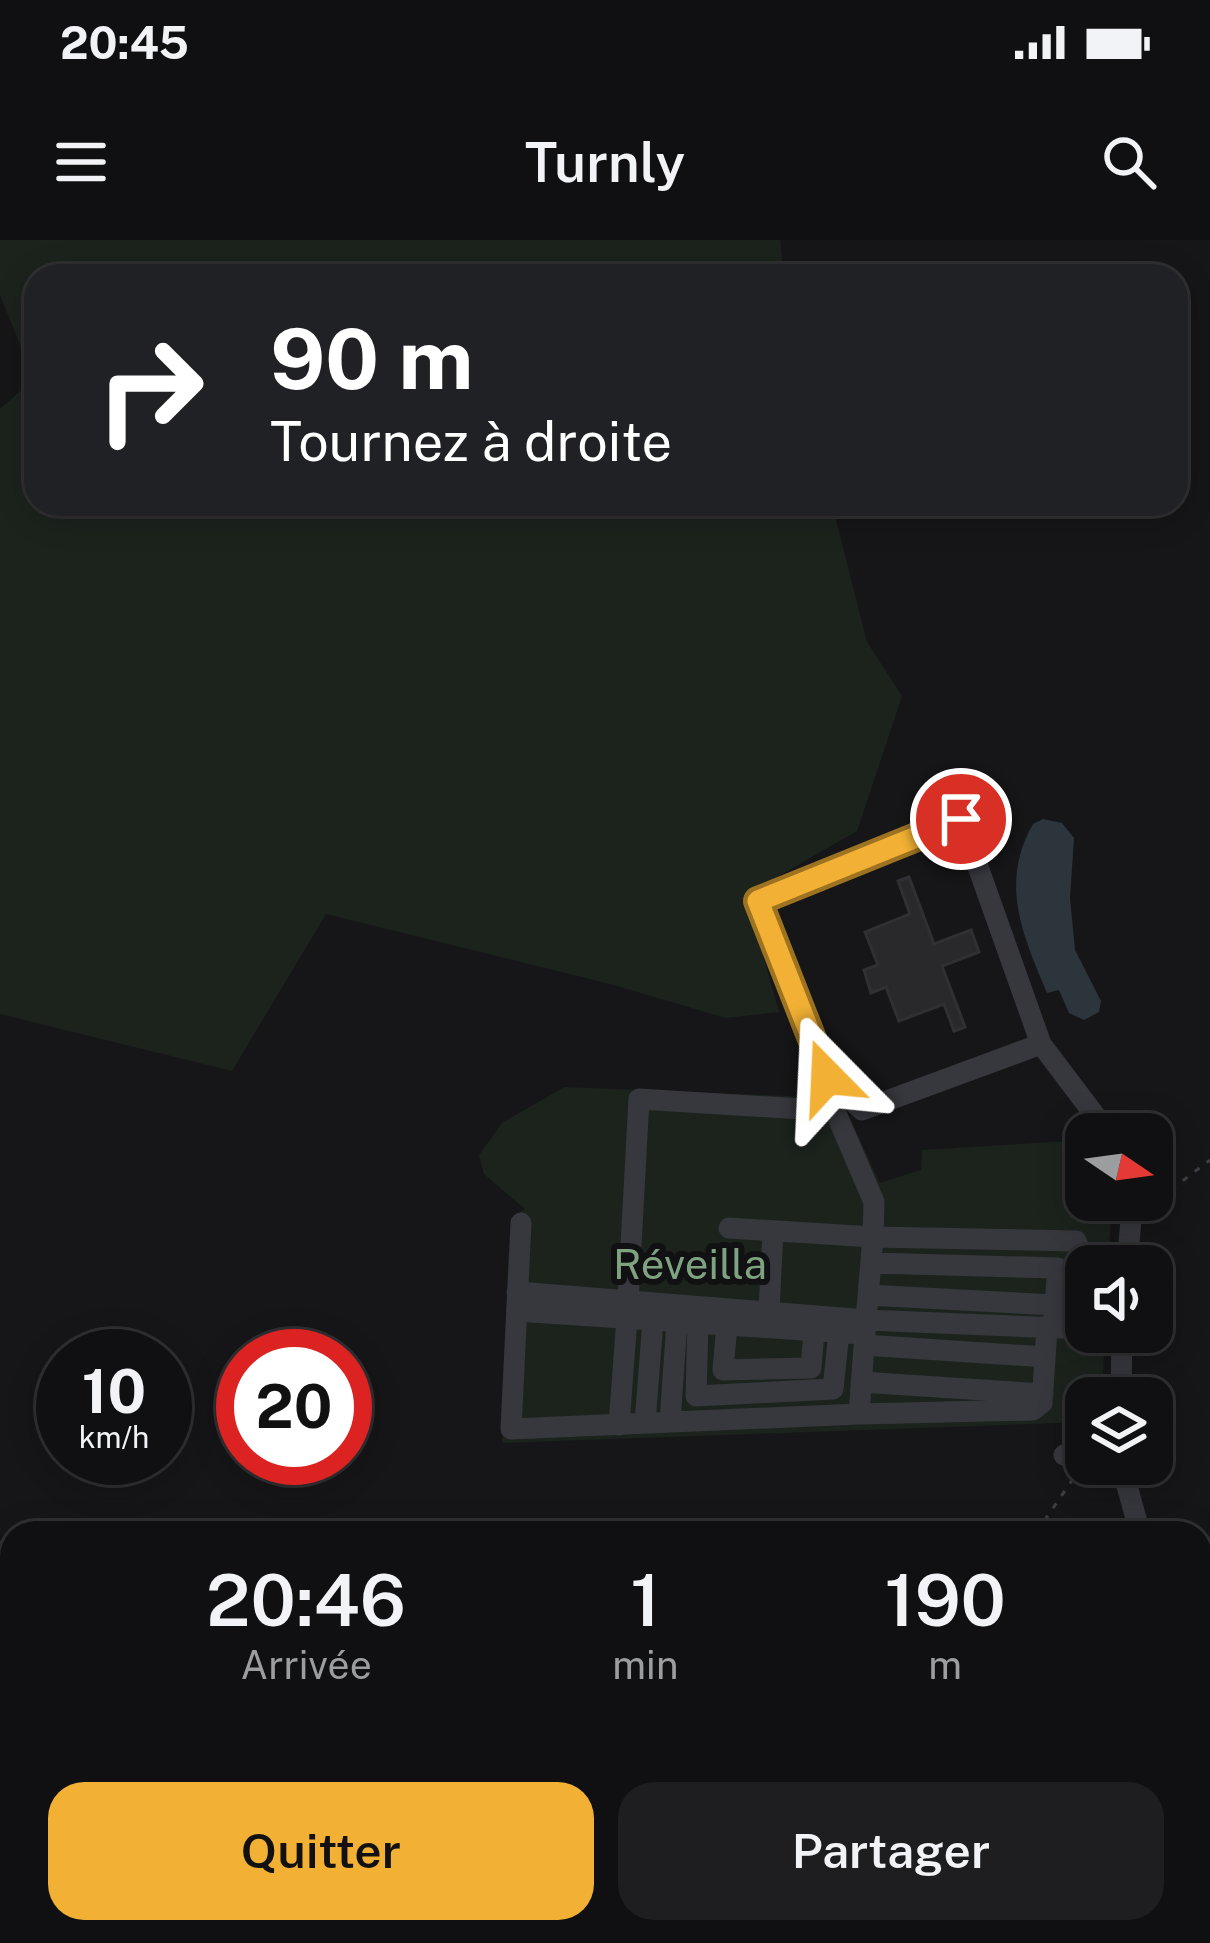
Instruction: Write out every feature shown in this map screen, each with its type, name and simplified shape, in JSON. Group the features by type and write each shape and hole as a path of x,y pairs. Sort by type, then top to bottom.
{"street":[{"path":"1041,1044 862,1110 827,1077 758,901 961,819 1041,1044 1092,1113"},
{"path":"619,1424 639,1099 835,1111 874,1202 859,1414"},
{"path":"520,1223 511,1430 859,1414 1016,1413 1042,1403 1058,1268 871,1263"},
{"path":"729,1228 873,1237 1076,1241 1078,1245"},
{"path":"767,1393 773,1231"},
{"path":"868,1295 1065,1324"},
{"path":"517,1301 770,1319 1045,1357"},
{"path":"627,1309 653,1320 728,1325 770,1319 814,1331 865,1333 1052,1320"},
{"path":"645,1424 653,1320"},
{"path":"687,1322 696,1396 833,1389 839,1332"},
{"path":"670,1422 687,1322"},
{"path":"728,1325 723,1370 812,1368 814,1331"},
{"path":"861,1382 1043,1394"},
{"path":"1127,1485 1137,1521"}],"path":[{"path":"1173,1183 1210,1160"},
{"path":"1043,1521 1065,1482"}],"green space":[{"path":"0,240 780,240 783,264 24,264 24,354 0,295"},
{"path":"24,388 24,516 835,516 867,642 902,696 857,831 746,895 779,1012 726,1018 610,984 326,914 232,1071 0,1014 0,409"},
{"name":"Réveilla","path":"565,1087 840,1098 880,1183 921,1170 922,1150 1065,1141 1065,1221 1111,1221 1109,1245 1065,1245 1065,1353 1104,1353 1103,1377 1065,1377 1065,1423 502,1443 517,1214 525,1209 484,1174 479,1155 503,1122"}],"shaded area":[{"path":"1043,819 1062,823 1074,838 1070,898 1075,950 1101,1001 1099,1012 1084,1020 1069,1013 1059,990 1047,993 1018,909 1017,867 1033,824"}],"building":[{"path":"909,877 934,944 971,930 979,952 942,966 965,1027 954,1031 944,1004 899,1021 886,987 871,993 864,970 878,965 865,932 910,914 898,881"}],"route":[{"path":"827,1077 758,901 961,819"}]}
